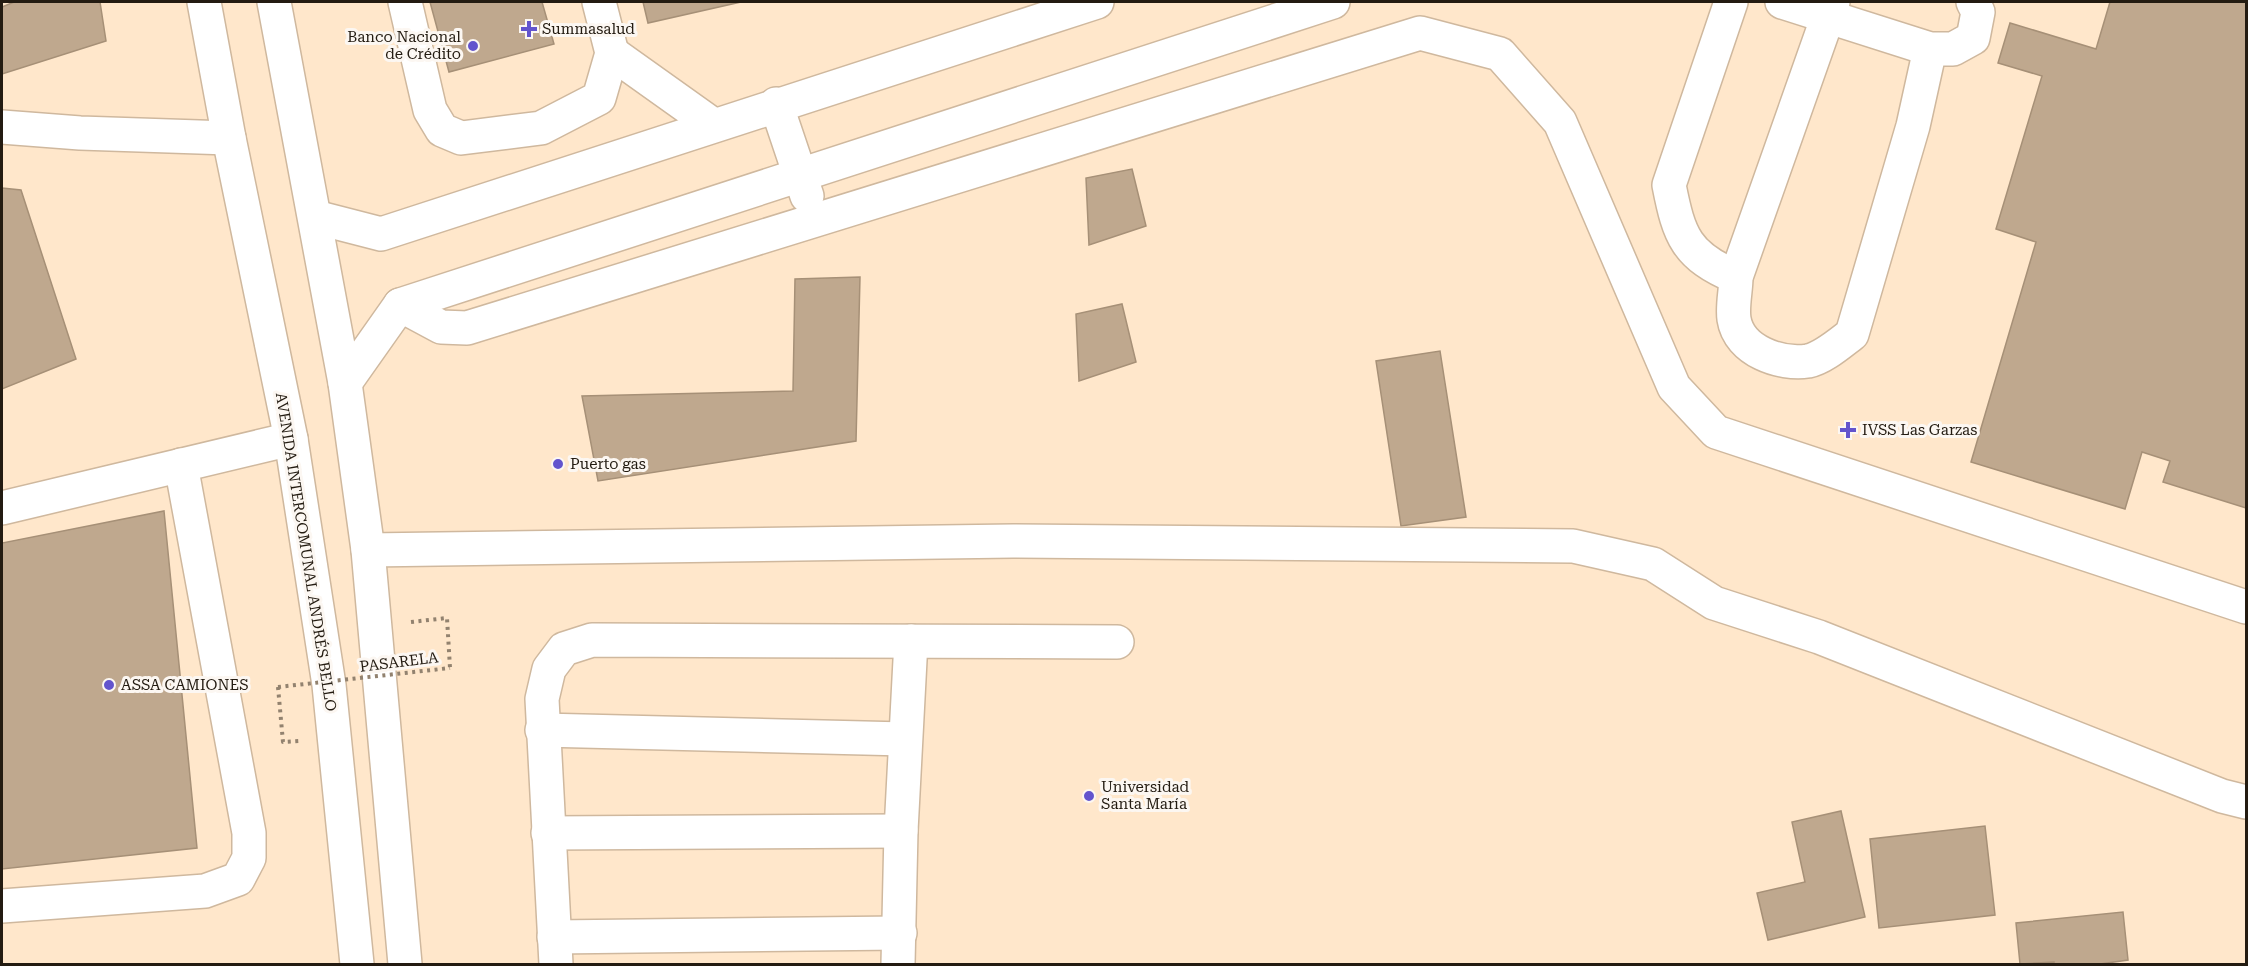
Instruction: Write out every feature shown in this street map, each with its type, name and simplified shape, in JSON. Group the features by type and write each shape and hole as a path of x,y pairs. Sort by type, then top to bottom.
{"main road":[{"name":"AVENIDA INTERCOMUNAL ANDRÉS BELLO","path":"204,2 229,138 291,440 328,685 357,964"},
{"path":"274,2 345,383 368,550 405,964"},
{"path":"405,2 430,110 442,130 462,138 541,128 599,98 612,53 599,2"},
{"path":"315,216 381,234 776,104 1097,2"},
{"path":"345,383 400,305 1333,2"},
{"path":"1731,2 1669,185 1675,216 1692,250 1713,268 1736,277"},
{"path":"1782,2 1831,9 1930,49 1953,49 1973,38 1978,12 1973,2"},
{"path":"1831,9 1736,277 1734,320 1747,345 1777,359 1809,361 1830,350 1852,334 1913,126 1930,49"},
{"path":"400,305 441,327 466,328 1420,33 1500,54 1560,122 1674,387 1716,432 2247,607"},
{"path":"612,53 713,125"},
{"path":"776,104 814,220"},
{"path":"2,127 80,133 229,138"},
{"path":"2,508 291,440"},
{"path":"2,906 205,891 238,879 249,858 249,833 181,465"},
{"path":"368,550 1012,541 1573,546 1653,564 1714,603 1820,637 2222,796 2247,802"},
{"path":"910,641 901,831 899,949 555,951 542,699 549,669 564,649 592,640 910,641 1117,642"},
{"path":"542,730 905,739"},
{"path":"548,833 901,831"}],"path":[{"name":"PASARELA","path":"278,687 450,668 447,618 376,626"}],"building":[{"path":"14,2 100,2 106,41 2,74 2,7"},
{"path":"430,2 542,2 554,44 449,72"},
{"path":"643,2 741,2 648,23"},
{"path":"2110,2 2246,2 2246,508 2163,482 2170,461 2142,452 2125,509 1971,462 2036,242 1996,229 2042,76 1998,63 2010,23 2096,49"},
{"path":"1132,169 1146,226 1089,245 1086,178"},
{"path":"2,188 21,190 76,359 2,389"},
{"path":"860,277 856,441 598,481 582,396 793,391 795,279"},
{"path":"1122,304 1136,362 1079,381 1076,314"},
{"path":"1440,351 1466,517 1401,526 1376,361"},
{"path":"164,511 197,848 2,869 2,543"},
{"path":"1841,811 1865,917 1768,940 1757,893 1805,882 1792,822"},
{"path":"1985,826 1995,915 1879,928 1870,839"},
{"path":"2123,912 2128,960 2100,964 2054,964 2054,962 2020,964 2016,923"}],"place":[{"name":"Summasalud","path":"529,29"},
{"name":"Banco Nacional de Crédito","path":"473,46"},
{"name":"IVSS Las Garzas","path":"1848,430"},
{"name":"Puerto gas","path":"558,464"},
{"name":"ASSA CAMIONES","path":"109,685"},
{"name":"Universidad Santa María","path":"1089,796"}]}
